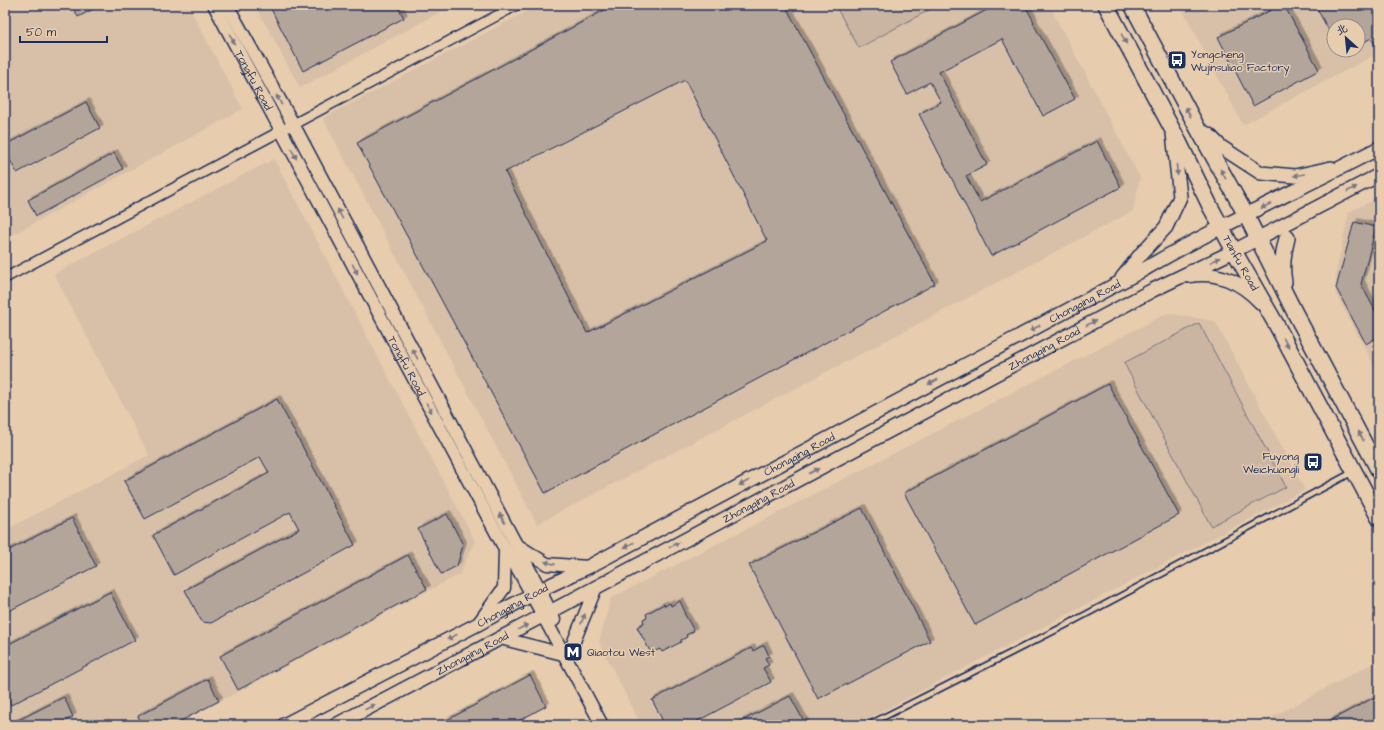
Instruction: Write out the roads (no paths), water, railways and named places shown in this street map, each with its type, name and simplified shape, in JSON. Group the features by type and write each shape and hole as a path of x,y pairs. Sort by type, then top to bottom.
{"main road":[{"name":"Tianfu Road","path":"1106,5 1173,131 1234,251 1276,324 1379,518"},
{"path":"1132,5 1246,215 1295,312 1379,471"},
{"path":"1198,129 1209,135 1221,147 1261,173 1295,176 1351,163 1379,148"},
{"path":"1119,282 1141,254 1166,227 1180,197 1173,131"},
{"name":"Chongqing Road","path":"284,725 478,624 535,592 588,567 1222,227 1351,163"},
{"path":"1180,278 1379,174"},
{"path":"1287,295 1283,280 1282,263 1287,238 1295,225 1305,216 1325,203"},
{"path":"1180,278 1194,275 1214,275 1227,279 1246,290 1266,309"},
{"name":"Zhongqing Road","path":"336,725 547,614 1139,297 1180,278"}],"street":[{"name":"Tongfu Road","path":"214,5 547,614 602,725"},
{"name":"Tongfu Road","path":"227,5 292,124 510,547"},
{"path":"5,278 517,5"},
{"path":"478,624 504,588 510,547 547,564 588,567"},
{"path":"500,638 567,652 596,587"},
{"name":"Tongfu Road","path":"567,652 610,725"}],"lane":[{"path":"868,725 1066,625 1354,471"}],"place":[{"name":"Yongcheng Wujinsuliao Factory","path":"1177,60"},
{"name":"Fuyong Weichuangli","path":"1313,462"},
{"name":"Qiaotou West","path":"573,652"}]}
